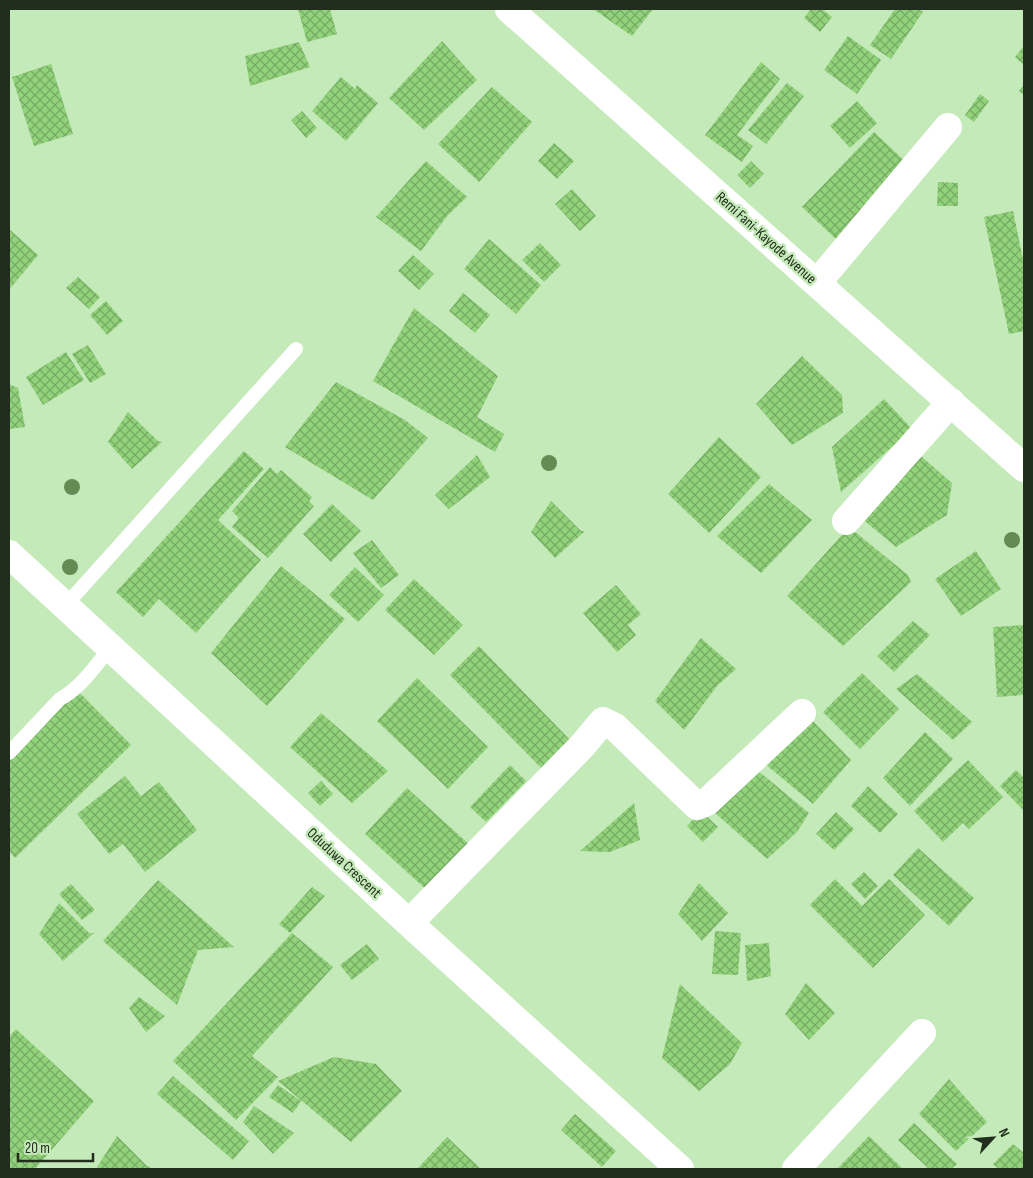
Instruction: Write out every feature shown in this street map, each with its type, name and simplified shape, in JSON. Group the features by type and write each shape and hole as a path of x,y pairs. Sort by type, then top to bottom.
{"street":[{"name":"Remi Fani-Kayode Avenue","path":"508,9 1024,468"},
{"path":"817,283 948,127"},
{"path":"846,521 951,402"},
{"name":"Oduduwa Crescent","path":"9,554 409,923 680,1169"},
{"path":"409,923 582,746 603,721 615,727 697,806 706,802 802,713"},
{"path":"796,1169 922,1033"}],"lane":[{"path":"65,606 296,349"},
{"path":"9,753 60,699 80,683 112,647"}],"building":[{"path":"298,9 330,9 337,34 307,42"},
{"path":"593,9 653,9 632,36"},
{"path":"811,9 822,9 832,17 820,32 804,18"},
{"path":"895,9 918,9 923,12 891,59 870,45"},
{"path":"848,36 881,60 857,94 824,70"},
{"path":"442,41 477,80 424,130 389,98"},
{"path":"299,42 310,67 250,86 245,56"},
{"path":"1024,46 1024,65 1015,57"},
{"path":"761,62 780,79 737,135 753,146 742,162 705,135"},
{"path":"51,64 73,134 34,146 12,77"},
{"path":"341,77 355,89 357,85 378,103 346,141 312,111"},
{"path":"787,83 804,96 766,144 748,130"},
{"path":"1024,85 1024,95 1019,91"},
{"path":"492,87 532,122 479,182 438,144"},
{"path":"980,94 989,101 974,122 965,115"},
{"path":"857,101 877,123 850,148 830,126"},
{"path":"302,111 317,128 306,138 291,120"},
{"path":"874,132 910,166 838,241 802,207"},
{"path":"554,143 574,161 557,179 538,161"},
{"path":"426,161 467,197 448,215 421,251 376,217"},
{"path":"751,161 764,174 750,188 737,175"},
{"path":"938,182 958,183 958,206 937,206"},
{"path":"572,189 596,216 580,231 555,204"},
{"path":"1013,211 1024,264 1024,331 1009,334 984,217"},
{"path":"9,229 38,255 9,290"},
{"path":"489,239 541,285 516,314 464,269"},
{"path":"540,243 561,265 544,282 522,260"},
{"path":"413,255 434,274 419,290 398,271"},
{"path":"78,277 100,297 89,309 66,288"},
{"path":"463,293 490,315 475,333 449,311"},
{"path":"106,301 123,321 107,335 90,315"},
{"path":"414,308 498,376 477,417 504,434 495,452 373,381"},
{"path":"88,345 106,374 90,383 72,354"},
{"path":"66,352 84,380 43,405 26,377"},
{"path":"802,356 842,395 843,413 792,445 756,404"},
{"path":"336,382 405,420 428,438 373,500 285,447"},
{"path":"9,384 18,388 25,427 9,429"},
{"path":"884,399 912,429 841,492 832,447"},
{"path":"128,412 158,441 162,442 132,469 108,442"},
{"path":"719,437 761,477 709,533 668,494"},
{"path":"244,451 264,469 218,520 261,560 196,633 159,599 143,617 116,592"},
{"path":"915,451 952,483 947,515 896,547 855,513"},
{"path":"477,455 490,477 449,509 435,495"},
{"path":"270,467 277,474 281,470 312,497 309,501 314,506 268,558 232,527 239,518 232,511"},
{"path":"769,484 812,520 761,573 717,536"},
{"path":"551,501 581,531 585,531 555,558 531,532"},
{"path":"332,504 361,531 331,562 303,534"},
{"path":"849,527 908,575 911,582 843,646 787,596"},
{"path":"372,540 399,575 381,588 353,553"},
{"path":"976,551 1001,589 961,616 935,579"},
{"path":"281,566 345,619 267,706 211,653"},
{"path":"355,567 384,595 358,622 329,595"},
{"path":"414,579 463,625 434,655 385,610"},
{"path":"616,585 641,614 628,625 636,635 617,652 583,613"},
{"path":"913,621 930,635 894,672 877,656"},
{"path":"1024,625 1024,695 997,697 993,627"},
{"path":"701,638 736,669 717,686 684,730 655,701"},
{"path":"479,646 573,743 544,771 450,675"},
{"path":"862,673 899,709 860,749 823,712"},
{"path":"917,674 972,722 953,740 896,689"},
{"path":"417,678 488,747 448,789 377,721"},
{"path":"77,690 131,745 15,858 9,851 9,756"},
{"path":"321,713 388,771 352,803 290,747"},
{"path":"809,717 851,760 813,804 764,763"},
{"path":"925,732 953,759 910,806 883,778"},
{"path":"968,760 1003,797 969,829 963,823 943,842 914,811"},
{"path":"510,765 526,781 486,822 470,807"},
{"path":"756,769 809,813 797,832 767,859 714,812"},
{"path":"1016,770 1024,778 1024,811 1000,786"},
{"path":"125,776 141,796 159,782 197,830 145,872 123,844 109,854 77,814"},
{"path":"321,781 333,794 320,806 308,793"},
{"path":"868,786 898,814 880,833 851,806"},
{"path":"407,788 471,846 429,892 365,834"},
{"path":"634,803 640,840 610,852 580,851"},
{"path":"701,811 718,827 703,842 687,826"},
{"path":"836,812 854,829 834,850 816,834"},
{"path":"918,848 974,898 949,926 893,875"},
{"path":"864,872 878,886 865,899 851,884"},
{"path":"835,879 862,906 889,879 925,915 873,968 810,905"},
{"path":"158,880 234,947 198,950 177,1005 103,941"},
{"path":"699,883 728,913 702,941 678,914"},
{"path":"71,884 95,910 82,920 59,894"},
{"path":"312,887 325,896 290,933 279,924"},
{"path":"59,903 89,933 94,933 63,961 39,934"},
{"path":"715,931 741,933 738,975 712,974"},
{"path":"292,933 333,967 252,1056 278,1077 236,1120 173,1061"},
{"path":"769,943 771,976 747,981 745,945"},
{"path":"367,944 379,959 352,980 340,965"},
{"path":"806,983 835,1013 809,1040 785,1014"},
{"path":"680,984 742,1043 730,1064 699,1091 662,1058"},
{"path":"139,997 165,1016 146,1032 129,1008"},
{"path":"16,1029 94,1101 35,1169 11,1169 9,1167 9,1037"},
{"path":"334,1057 376,1064 402,1091 351,1142 278,1081"},
{"path":"173,1076 249,1141 233,1160 157,1094"},
{"path":"949,1079 987,1122 956,1151 919,1114"},
{"path":"278,1085 301,1101 293,1113 269,1097"},
{"path":"254,1106 294,1133 273,1154 243,1122"},
{"path":"575,1114 616,1151 602,1167 561,1130"},
{"path":"914,1123 957,1164 951,1169 929,1169 898,1140"},
{"path":"117,1136 147,1166 151,1167 148,1169 99,1169 97,1167"},
{"path":"869,1136 903,1169 837,1169"},
{"path":"447,1137 481,1169 417,1169"},
{"path":"1013,1144 1024,1153 1024,1169 999,1169 993,1164"}]}
